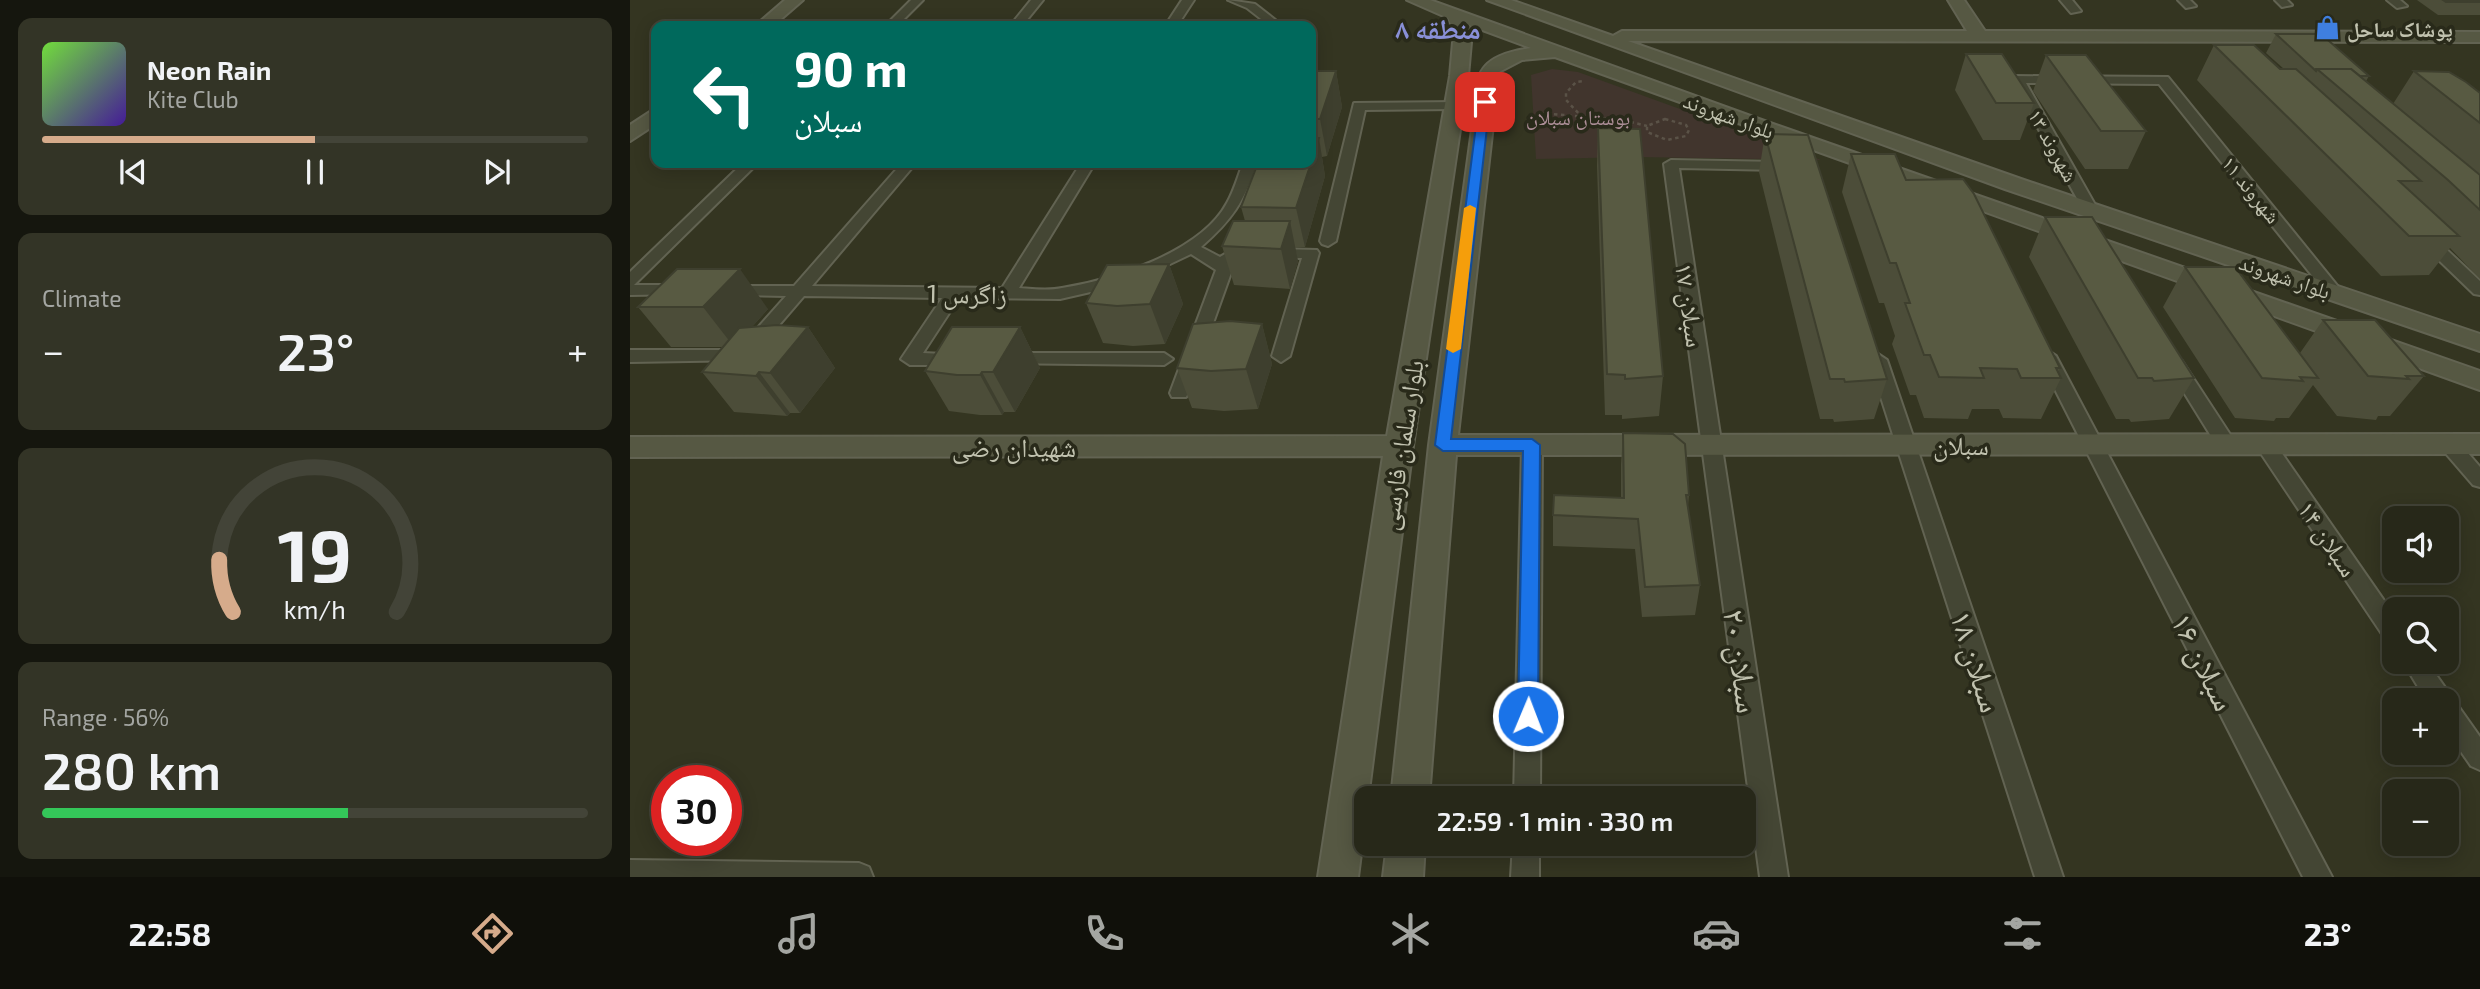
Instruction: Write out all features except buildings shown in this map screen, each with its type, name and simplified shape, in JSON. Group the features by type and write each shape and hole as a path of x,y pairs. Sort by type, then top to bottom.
{"main road":[{"path":"769,21 796,0"},
{"name":"بلوار شهروند","path":"1415,0 2480,382"},
{"name":"بلوار شهروند","path":"1495,0 1599,36 1715,64 2013,184 2477,341"},
{"path":"1939,0 1970,36"},
{"path":"1956,0 1970,36"},
{"name":"بلوار سلمان فارسی","path":"1338,877 1399,446 1463,46 1463,31 1455,15"},
{"path":"1599,36 2480,37"},
{"path":"1715,64 1740,39 1759,37"},
{"path":"1463,46 1473,40 1488,42 1491,46 1490,70"},
{"path":"1490,70 1507,57 1530,52 1564,55"},
{"name":"بلوار سلمان فارسی","path":"1411,786 1443,445 1468,224 1490,70"},
{"path":"630,135 651,118"},
{"path":"1991,206 2006,205 2017,200 2019,193 2013,184"},
{"path":"2062,234 2048,219 2052,210 2069,207 2094,212"},
{"name":"سبلان","path":"1443,445 2480,444"},
{"name":"شهیدان رضی","path":"630,447 1399,446"},
{"path":"1403,877 1405,856"}],"street":[{"path":"896,21 917,0"},
{"path":"1020,21 1037,0"},
{"path":"1174,21 1188,0"},
{"path":"1234,0 1251,6 1270,21"},
{"path":"2066,0 2075,11"},
{"name":"شهروند ۱۱","path":"2018,81 2023,78 2156,79 2168,83 2336,294"},
{"name":"شهروند ۱۳","path":"2018,81 2094,212"},
{"path":"1328,241 1340,163 1359,106 1454,106"},
{"name":"سبلان ۱۷","path":"1712,445 1671,164 1800,166"},
{"path":"630,281 746,168"},
{"path":"630,356 743,356 905,168"},
{"path":"1007,294 1085,168"},
{"name":"زاگرس 1","path":"630,290 1060,294 1124,279 1191,248 1234,205 1248,168"},
{"path":"2412,224 2480,290"},
{"path":"1179,393 1224,270 1221,264 1191,248"},
{"path":"1221,264 1236,253 1311,253 1281,356"},
{"path":"954,293 910,359 1164,359"},
{"name":"سبلان ۱۶","path":"2037,336 2318,877"},
{"name":"سبلان ۱۸","path":"1871,338 2049,877"},
{"path":"2167,351 2227,444"},
{"name":"سبلان ۱۴","path":"2265,444 2382,615"},
{"path":"2449,444 2480,480"},
{"path":"1527,786 1532,445"},
{"name":"سبلان ۲۰","path":"1712,445 1774,877"},
{"path":"2459,728 2480,758"},
{"path":"1525,877 1526,856"},
{"path":"630,874 859,877"}],"path":[{"path":"1583,118 1566,100 1566,93 1576,82 1595,83"},
{"path":"1540,113 1623,120 1647,126 1665,119 1678,121 1689,130 1686,136 1667,140 1655,138 1647,132 1647,126"}],"green space":[{"name":"بوستان سبلان","path":"1552,69 1578,72 1821,160 1636,157 1536,159 1531,75"}],"slow traffic":[{"path":"1453,349 1470,208"}],"place":[{"name":"پوشاک ساحل","path":"2327,28"}],"district":[{"name":"منطقه ۸","path":"1438,28"}],"route":[{"path":"1485,102 1443,445 1532,445 1528,716"}]}
